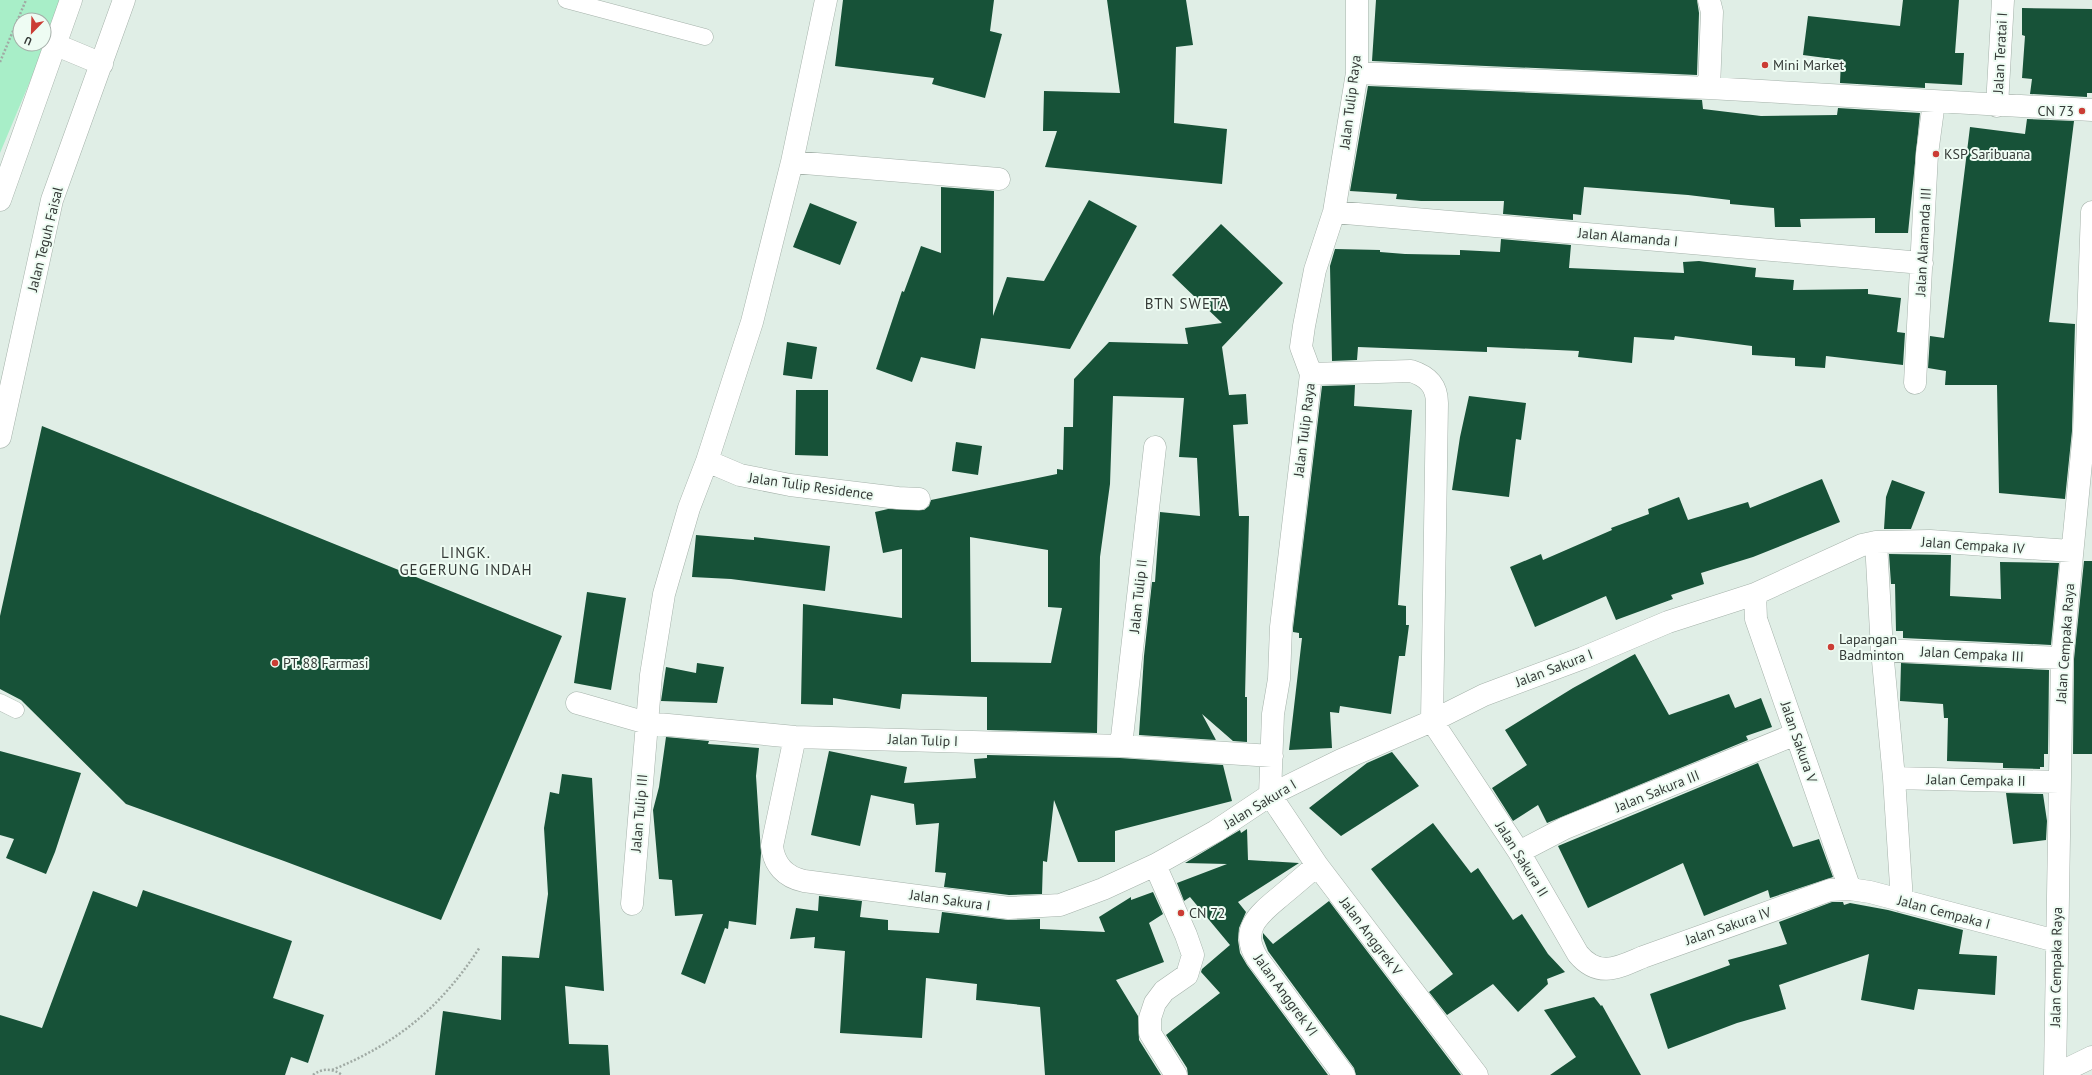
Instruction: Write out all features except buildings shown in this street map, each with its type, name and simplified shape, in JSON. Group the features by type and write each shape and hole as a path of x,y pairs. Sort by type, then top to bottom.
{"main road":[{"path":"0,200 70,0"},
{"name":"Jalan Teguh Faisal","path":"0,437 52,200 124,0"},
{"name":"Jalan Tulip III","path":"632,904 647,723 652,675 664,594 689,508 707,461 752,322 792,162 826,0"},
{"name":"Jalan Tulip Raya","path":"1270,795 1273,714 1279,679 1281,627 1311,374 1301,347 1315,270 1334,212 1357,73 1357,0"},
{"path":"1709,0 1712,12 1709,88"},
{"name":"Jalan Teratai I","path":"1997,106 2003,0"},
{"path":"54,44 102,64"},
{"path":"1357,73 1709,88 1997,106 2092,110"},
{"name":"Jalan Alamanda III","path":"1915,383 1927,154 1934,102"},
{"path":"792,162 999,179"},
{"name":"Jalan Alamanda I","path":"1334,212 1922,263"},
{"name":"Jalan Cempaka Raya","path":"2055,1075 2056,941 2062,658 2071,551 2088,433 2092,212"},
{"path":"1311,374 1411,371 1425,376 1436,393 1432,721"},
{"name":"Jalan Tulip II","path":"1121,746 1154,447"},
{"name":"Jalan Tulip Residence","path":"707,461 740,475 790,485 898,498 919,499"},
{"name":"Jalan Cempaka IV","path":"1876,542 1930,541 2071,551"},
{"path":"1876,542 1882,650 1894,778 1902,901"},
{"name":"Jalan Sakura I","path":"795,737 772,846 774,858 779,868 792,878 1009,908 1060,905 1103,889 1156,865 1216,831 1270,795 1341,760 1432,721 1484,695 1583,658 1668,622 1755,594 1808,571 1840,554 1862,545 1876,542"},
{"name":"Jalan Sakura V","path":"1755,594 1756,619 1796,734 1840,890"},
{"name":"Jalan Cempaka III","path":"1882,650 2062,658"},
{"name":"Jalan Tulip I","path":"577,703 647,723 795,737 1121,746 1272,756"},
{"name":"Jalan Sakura II","path":"1432,721 1519,852 1582,959 1592,966 1604,969 1616,968 1627,964"},
{"name":"Jalan Sakura III","path":"1519,852 1565,828 1796,734"},
{"name":"Jalan Cempaka II","path":"1894,778 2059,782"},
{"name":"Jalan Anggrek V","path":"1270,795 1317,865 1476,1075"},
{"path":"1156,865 1194,955 1187,975 1164,991 1155,1003 1150,1018 1150,1033 1176,1075"},
{"name":"Jalan Anggrek VI","path":"1317,865 1258,916 1251,931 1251,942 1257,958 1344,1075"},
{"name":"Jalan Cempaka I","path":"1840,890 1902,901 2056,941"},
{"name":"Jalan Sakura IV","path":"1627,964 1840,890"},
{"path":"2055,1075 2092,1058"}],"lane":[{"path":"566,0 705,37"},
{"path":"0,702 16,710"}],"path":[{"path":"0,62 26,0"},
{"path":"313,1075 324,1070 332,1070 383,1046 428,1012 464,970 480,947"},
{"path":"332,1070 342,1075"}],"green space":[{"path":"0,0 64,0 52,29 52,12 12,12 12,52 42,52 0,153"}],"place":[{"name":"Mini Market","path":"1765,65"},
{"name":"CN 73","path":"2082,111"},
{"name":"KSP Saribuana","path":"1936,154"},
{"name":"Lapangan Badminton","path":"1831,647"},
{"name":"PT. 88 Farmasi","path":"275,663"},
{"name":"CN 72","path":"1181,913"}],"district":[{"name":"BTN SWETA","path":"1187,304"},
{"name":"LINGK. GEGERUNG INDAH","path":"466,562"}]}
